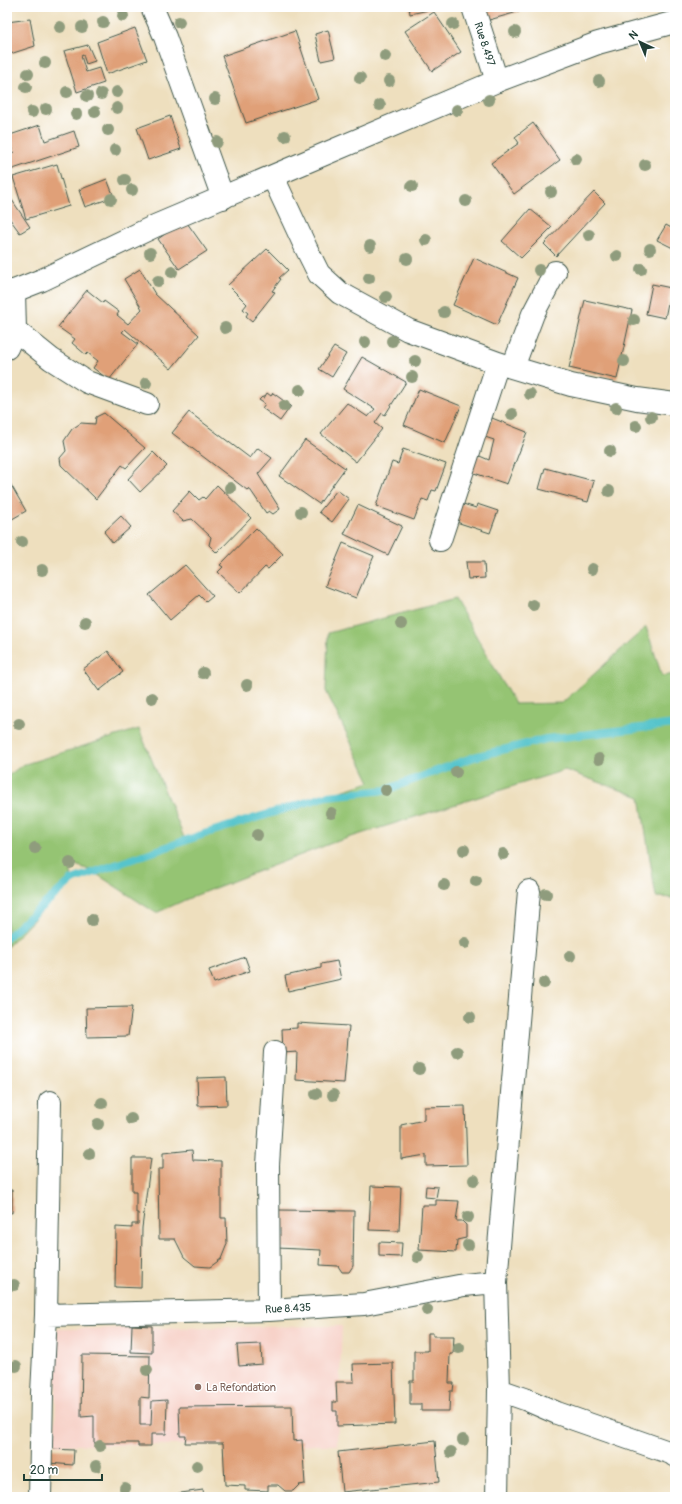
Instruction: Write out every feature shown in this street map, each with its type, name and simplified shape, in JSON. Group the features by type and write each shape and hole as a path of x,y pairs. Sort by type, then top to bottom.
{"street":[{"path":"152,7 165,37 223,198"},
{"name":"Rue 8.497","path":"473,7 497,81"},
{"path":"147,404 87,382 51,359 11,339 10,291 42,280 155,226 497,81 598,43 675,22"},
{"path":"273,177 319,274 340,293 408,330 506,365 571,385 637,399 675,404"},
{"path":"440,540 506,365 555,272"},
{"path":"497,1497 499,1390 496,1282 529,891"},
{"path":"269,1310 268,1165 276,1052"},
{"path":"40,1497 42,1393 46,1315 50,1102"},
{"name":"Rue 8.435","path":"46,1315 269,1310 364,1304 464,1285 496,1282"},
{"path":"499,1390 525,1399 557,1414 671,1453 675,1456"}],"shaded area":[{"name":"La Refondation","path":"342,1326 337,1445 55,1445 57,1329"}],"green space":[{"path":"455,599 515,704 562,703 646,627 662,676 675,674 675,898 656,897 640,797 565,770 332,843 194,896 156,913 92,871 70,863 72,880 7,947 7,777 22,765 139,729 185,840 370,782 326,691 328,633"}],"building":[{"path":"409,7 438,7 438,8 410,14"},
{"path":"478,7 524,7 525,10 482,22"},
{"path":"434,12 461,52 432,71 405,31"},
{"path":"30,19 35,46 7,55 7,22"},
{"path":"135,28 147,60 107,74 97,42"},
{"path":"328,30 335,58 321,61 315,34"},
{"path":"295,31 318,99 246,123 222,56"},
{"path":"88,45 95,61 86,64 83,55 81,56 86,72 99,68 104,83 77,92 64,51"},
{"path":"170,116 181,149 148,160 137,128"},
{"path":"533,123 560,160 514,194 491,163 519,143 515,137"},
{"path":"40,125 45,141 74,131 79,147 7,171 7,155 14,152 12,147 7,149 7,136"},
{"path":"57,164 69,206 26,219 13,177"},
{"path":"107,179 114,197 85,207 79,190"},
{"path":"594,192 605,203 556,256 544,244"},
{"path":"12,200 30,227 20,233 7,215 7,204"},
{"path":"530,209 552,227 521,258 502,241"},
{"path":"185,220 207,251 179,269 158,239"},
{"path":"666,225 675,230 675,249 657,240"},
{"path":"267,249 288,270 279,278 281,279 272,291 275,292 252,321 246,316 248,313 243,309 247,304 228,285"},
{"path":"474,258 518,278 497,325 453,305"},
{"path":"140,269 155,294 199,335 171,369 125,329 122,332 138,344 109,380 93,368 98,361 88,353 86,355 72,343 75,339 58,327 87,290 103,303 104,301 119,312 117,315 128,324 142,309 124,279"},
{"path":"652,284 671,288 665,318 646,314"},
{"path":"585,300 632,310 617,379 569,368"},
{"path":"334,347 346,354 332,377 319,369"},
{"path":"362,357 406,382 385,415 382,413 375,423 382,429 356,462 321,434 347,403 368,417 375,409 343,389"},
{"path":"419,389 461,406 445,443 404,425"},
{"path":"267,393 271,396 273,393 291,406 280,421 262,408 265,404 259,400 262,397 264,398"},
{"path":"189,412 250,458 258,448 272,458 258,474 280,509 273,514 269,511 266,513 249,488 247,490 172,433"},
{"path":"104,413 145,448 126,468 122,465 96,499 61,465 60,458 66,451 64,441 72,429 81,423 95,424 96,417"},
{"path":"492,418 527,432 507,484 471,472 461,448 489,460 494,440 485,437"},
{"path":"305,440 345,468 319,504 279,476"},
{"path":"403,449 446,464 436,491 432,490 428,501 422,499 414,520 376,506 392,462 398,464"},
{"path":"153,452 167,466 140,492 128,479"},
{"path":"545,468 594,481 588,502 539,489"},
{"path":"7,478 26,511 7,522"},
{"path":"217,485 251,518 217,553 209,545 211,537 192,519 183,521 172,511 190,491 199,500 203,497 205,499"},
{"path":"337,490 349,499 332,522 319,512"},
{"path":"447,499 476,508 477,504 498,511 490,533 441,517"},
{"path":"358,505 402,526 388,555 344,534"},
{"path":"121,516 131,527 113,543 104,532"},
{"path":"256,528 283,554 268,569 265,567 240,593 218,572 223,567 220,565"},
{"path":"343,543 374,556 356,598 325,586"},
{"path":"466,562 484,562 485,578 468,579"},
{"path":"185,565 213,596 206,602 199,595 170,620 149,595"},
{"path":"108,651 123,672 99,691 83,669"},
{"path":"245,957 250,971 214,983 209,970"},
{"path":"337,961 341,979 288,991 285,976 321,968 321,964"},
{"path":"132,1007 128,1036 87,1037 86,1008"},
{"path":"297,1023 349,1026 344,1083 296,1080 297,1052 283,1053 282,1029 297,1028"},
{"path":"226,1077 227,1105 198,1106 197,1078"},
{"path":"465,1106 467,1165 426,1166 426,1155 401,1159 401,1125 424,1120 424,1107"},
{"path":"192,1150 193,1160 221,1161 221,1218 226,1218 227,1244 221,1259 210,1267 195,1266 184,1257 175,1239 159,1239 158,1169 163,1169 163,1153"},
{"path":"132,1158 151,1158 142,1228 141,1288 115,1287 116,1227 132,1228 132,1224 138,1224 138,1213 136,1213 136,1192 132,1192"},
{"path":"371,1186 401,1187 399,1231 369,1230"},
{"path":"426,1186 438,1187 436,1198 425,1197"},
{"path":"7,1190 12,1190 12,1213 7,1212"},
{"path":"436,1200 459,1201 456,1221 462,1221 466,1225 466,1238 457,1240 456,1252 419,1250 422,1205 436,1205"},
{"path":"279,1210 354,1211 353,1266 349,1272 342,1272 338,1266 320,1265 321,1250 277,1248"},
{"path":"379,1242 402,1243 401,1257 379,1256"},
{"path":"132,1325 152,1326 152,1353 131,1352"},
{"path":"428,1333 433,1333 433,1336 454,1336 453,1354 450,1354 449,1383 454,1383 453,1391 450,1391 449,1411 421,1411 421,1404 410,1404 410,1381 414,1381 414,1351 428,1351"},
{"path":"261,1344 262,1364 239,1366 237,1345"},
{"path":"82,1355 150,1356 149,1398 140,1397 140,1425 151,1425 152,1401 167,1400 166,1434 151,1434 151,1446 138,1446 138,1443 94,1443 94,1416 81,1417"},
{"path":"393,1363 395,1424 337,1426 337,1411 333,1411 333,1402 337,1402 336,1382 354,1382 353,1364"},
{"path":"292,1406 293,1441 302,1440 305,1484 299,1485 293,1491 285,1491 278,1485 268,1485 268,1491 245,1490 245,1486 225,1485 223,1443 185,1443 186,1436 180,1436 179,1407"},
{"path":"435,1441 439,1482 342,1492 338,1452"},
{"path":"50,1449 74,1450 73,1465 48,1463"},
{"path":"203,1490 204,1497 159,1497 159,1496"}],"waterway":[{"path":"7,937 72,880 207,833 327,796 386,790 474,757 546,739 675,724"}],"place":[{"name":"La Refondation","path":"198,1387"}]}
